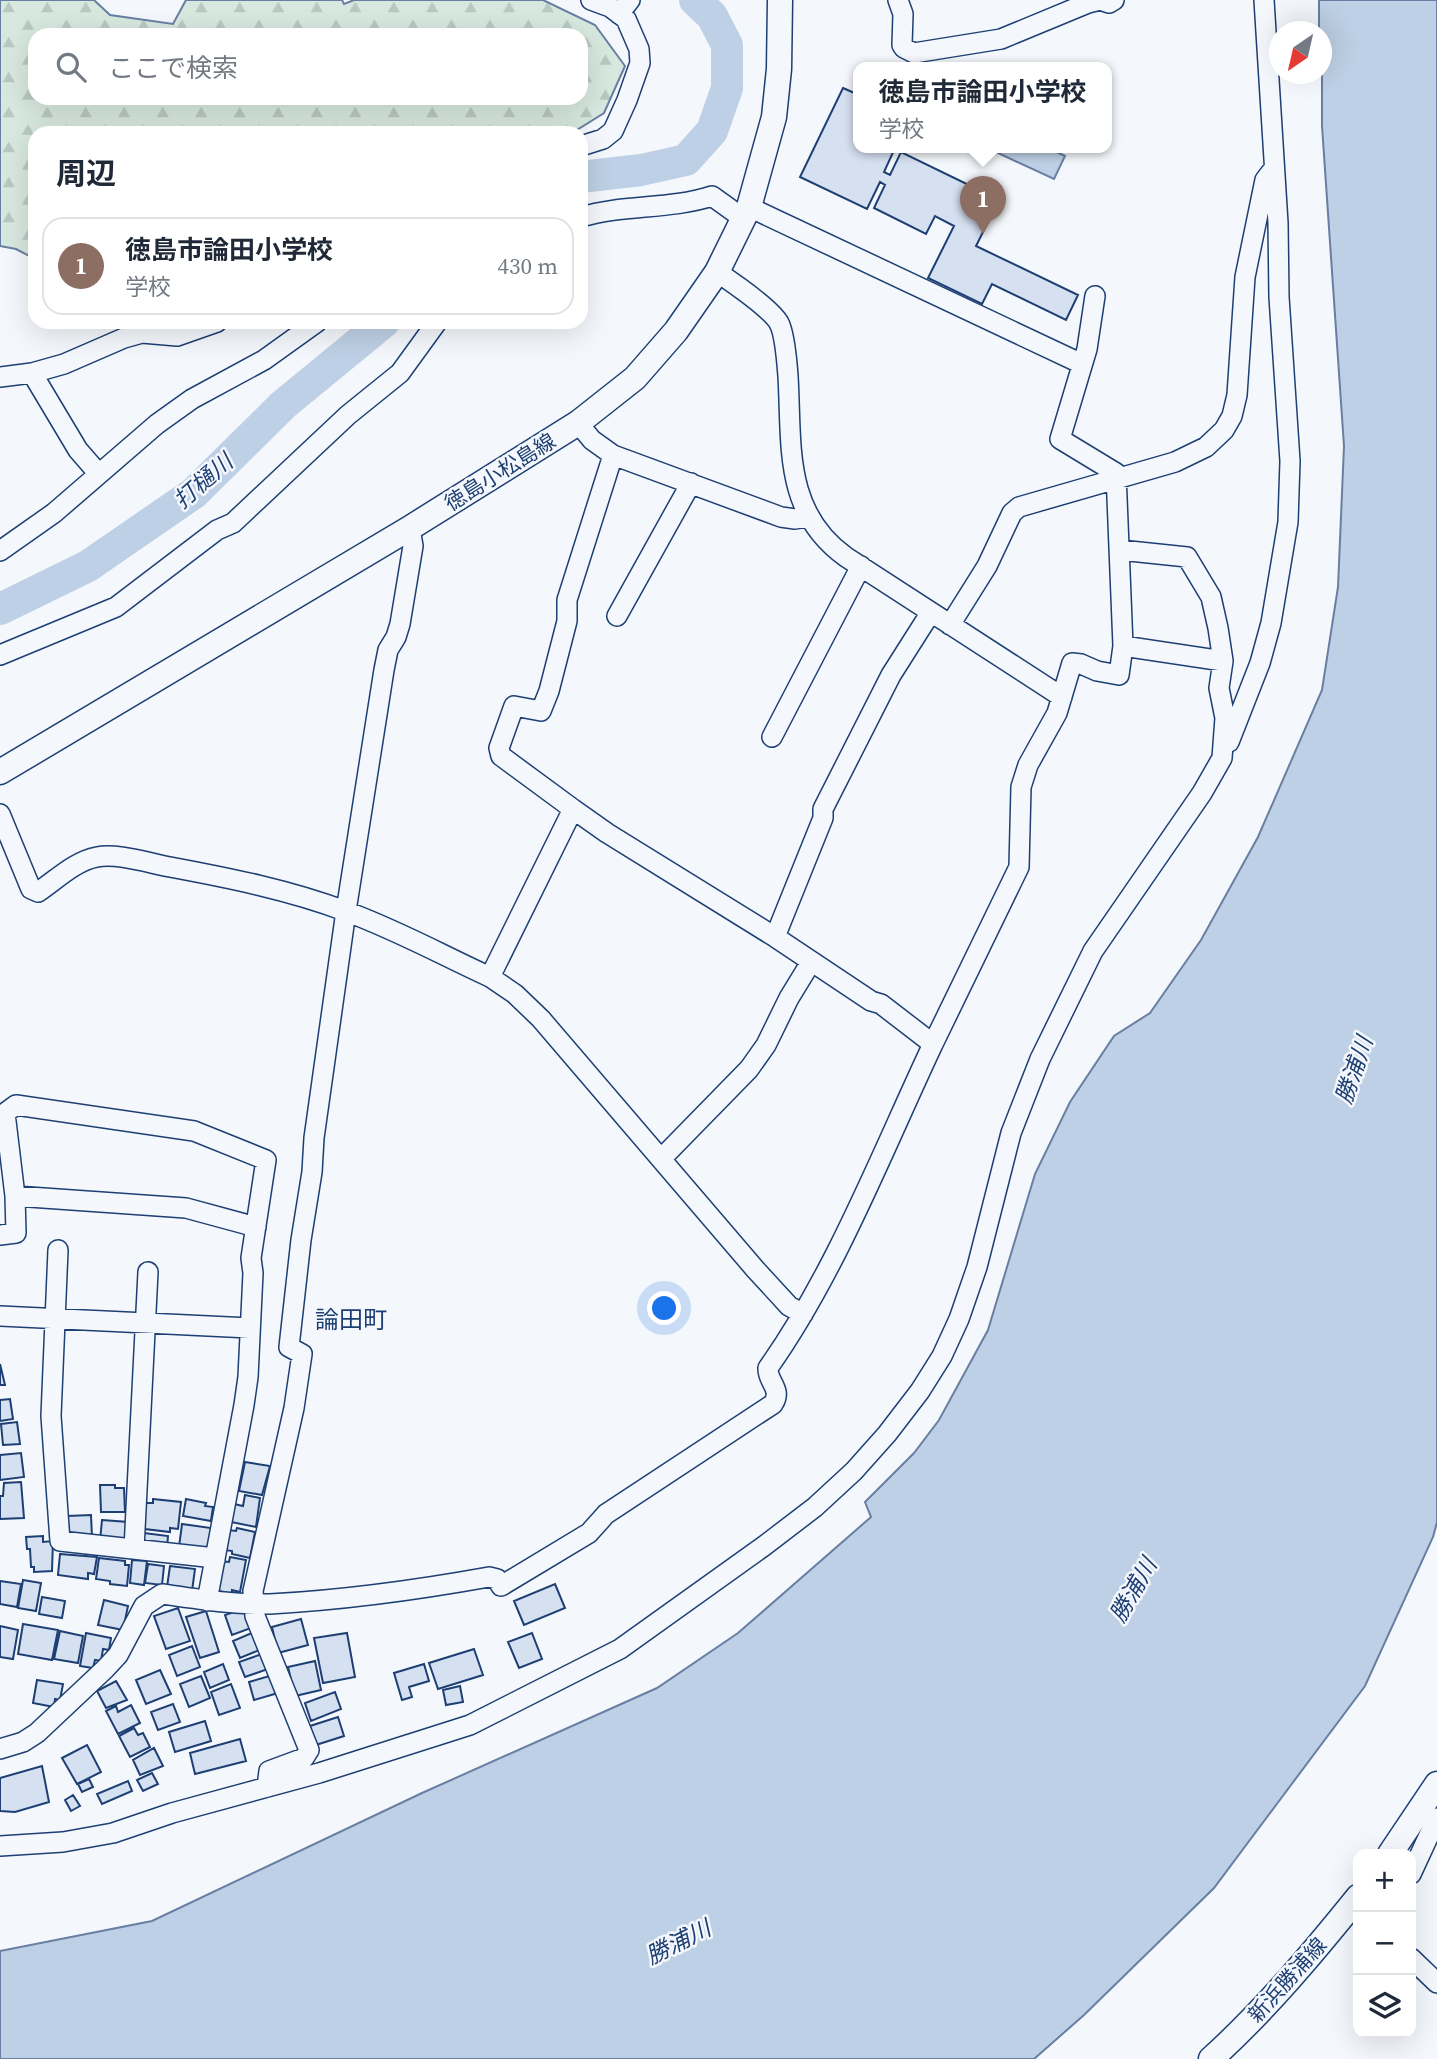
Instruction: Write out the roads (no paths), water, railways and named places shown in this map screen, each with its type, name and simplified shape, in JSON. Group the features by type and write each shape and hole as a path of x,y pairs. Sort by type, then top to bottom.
{"main road":[{"name":"徳島小松島線","path":"0,772 410,528 578,424 635,378 676,331 717,272 746,213 774,117 779,69 780,0"},
{"path":"1393,1849 1437,1784"},
{"name":"新浜勝浦線","path":"1211,2059 1304,1964 1353,1904"}],"street":[{"path":"588,144 603,139 613,131 628,100 640,63 639,49 626,19 624,7 610,7 592,0"},
{"path":"898,0 903,14 902,45 914,52 1001,39 1088,3 1100,0 1109,3 1114,0"},
{"path":"0,1846 62,1842 113,1833 172,1813 319,1773 470,1725 586,1668 661,1622 815,1507 854,1471 920,1391 942,1356 959,1319 977,1267 1012,1133 1040,1059 1093,951 1198,790 1222,758 1260,663 1271,623 1288,522 1290,461 1264,0"},
{"path":"950,625 987,566 1012,513 1019,507 1175,462 1206,447 1224,430 1232,416 1237,395 1245,277 1265,180 1273,168"},
{"path":"588,216 625,208 691,202 712,196 1082,364"},
{"path":"717,272 731,281 780,325 787,366 794,478 808,517 828,544 1062,697"},
{"path":"0,1749 23,1742 37,1733 105,1669 118,1655 144,1606 162,1594 207,1601 289,1602 414,1590 489,1577 497,1578 501,1586 590,1533 606,1514 773,1404 778,1397 768,1374 768,1367 803,1314 860,1203 1019,867 1021,787 1028,765 1056,713 1072,663 1119,675 1124,646 1116,472 1060,439 1087,349 1095,296"},
{"path":"0,377 32,373 64,364 142,333 177,336 197,329"},
{"path":"0,551 54,513 157,424 184,405 264,360 307,329"},
{"path":"0,655 116,607 217,530 233,523 348,415 400,373 433,329"},
{"path":"32,373 78,450 98,473"},
{"path":"578,424 592,440 613,455 780,517 808,517"},
{"path":"613,455 568,600 566,621 549,691 541,711 514,706 499,748 500,756 607,833 775,937 871,1001 880,1003 933,1044"},
{"path":"617,616 691,483"},
{"path":"267,1787 269,1771 304,1758 309,1750 255,1616 253,1591 294,1408 302,1354 289,1347 314,1138 346,911 386,660 400,624 413,546 410,528"},
{"path":"1120,550 1187,556 1211,597 1223,661 1219,688 1224,718 1222,758"},
{"path":"772,737 861,566"},
{"path":"775,937 823,818 823,809 891,675 931,612"},
{"path":"1124,646 1223,661"},
{"path":"490,977 573,809"},
{"path":"0,814 31,889 38,892 77,864 104,855 219,876 293,894 346,911 490,977 515,994 541,1019 755,1269 789,1306 803,1314"},
{"path":"661,1159 749,1069 766,1045 789,998 811,962"},
{"path":"0,1235 16,1233 15,1196 5,1113 16,1105 194,1131 266,1160 251,1258 253,1273 248,1377 207,1601"},
{"path":"15,1196 186,1208 256,1227"},
{"path":"58,1250 51,1416 60,1541 215,1560"},
{"path":"134,1549 148,1272"},
{"path":"0,1316 250,1328"},
{"path":"1416,1863 1437,1818"},
{"path":"1416,1963 1437,1983"}],"water":[{"name":"勝浦川","path":"1319,0 1437,0 1437,1522 1433,1537 1365,1686 1214,1888 1084,2015 1034,2059 0,2059 0,1951 152,1921 422,1793 657,1688 738,1633 871,1517 865,1502 914,1453 939,1420 988,1330 1035,1174 1070,1102 1114,1036 1150,1013 1201,940 1258,837 1322,690 1338,587 1344,446 1322,126 1322,84 1332,84 1332,21 1319,21"},
{"path":"998,153 1059,153 1065,156 1054,179"}],"waterway":[{"name":"打樋川","path":"588,176 641,170 686,160 712,131 727,88 727,45 712,16 695,0"},
{"name":"打樋川","path":"0,609 88,566 194,493 283,405 375,329"}],"place":[{"name":"徳島市論田小学校","path":"983,234"}],"district":[{"name":"論田町","path":"351,1319"}]}
